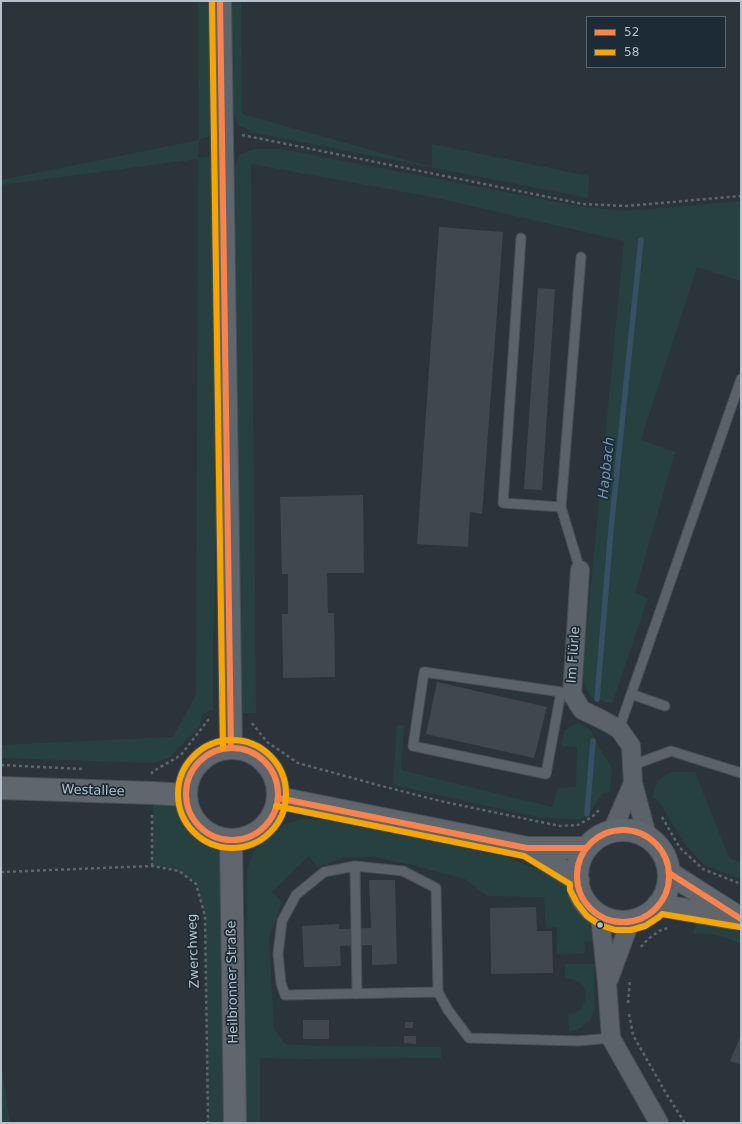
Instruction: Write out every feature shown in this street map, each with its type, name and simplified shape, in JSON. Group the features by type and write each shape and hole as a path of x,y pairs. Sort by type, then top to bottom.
{"main road":[{"path":"220,1 231,748"},
{"path":"231,748 250,752 265,762 276,779 278,798 273,814 263,828 248,837 231,840 212,836 199,826 189,811 186,795 189,778 199,762 213,752 231,748"},
{"name":"Westallee","path":"1,788 186,795"},
{"path":"278,798 527,848 586,848"},
{"path":"620,830 633,831 647,836 662,852 666,859 670,873 668,888 662,900 654,910 643,918 630,922 616,922 600,916 592,910 584,900 578,887 577,874 580,860 586,848 607,832 620,830"},
{"name":"Heilbronner Straße","path":"231,840 235,1123"},
{"path":"527,848 578,880"},
{"path":"670,873 741,919"},
{"path":"658,905 741,919"}],"street":[{"name":"Im Flürle","path":"580,570 566,693 582,710 619,729 631,746 633,765 632,802 647,836"},
{"path":"612,832 632,802"},
{"path":"600,916 611,1038 659,1123"},
{"path":"607,983 630,922"}],"lane":[{"path":"521,238 503,503 561,507"},
{"path":"580,570 561,507 581,257"},
{"path":"619,729 741,379"},
{"path":"424,672 566,693 546,774 413,746 424,672"},
{"path":"631,694 666,706"},
{"path":"633,765 671,751 741,773"},
{"path":"355,866 357,994"},
{"path":"438,992 285,995 281,983 278,954 282,921 296,895 324,872 355,866 403,871 436,888 438,992 448,1010 469,1038 578,1041 611,1038"}],"path":[{"path":"222,131 583,204 626,206 741,196"},
{"path":"250,722 267,742 298,763 463,806 560,826 578,825 592,817 609,800 655,806 680,848 703,869 741,884"},
{"path":"1,765 89,769"},
{"path":"144,771 152,772"},
{"name":"Zwerchweg","path":"1,872 152,866 178,871 196,884 205,916 208,1123"},
{"path":"697,891 703,869"},
{"path":"638,951 648,939 659,931 670,927"},
{"path":"630,973 628,1008 633,1035 667,1095 685,1123"}],"green space":[{"path":"198,1 212,1 213,135 199,140"},
{"path":"230,1 241,1 242,114 432,167 432,144 589,176 588,198 255,133 238,125 231,105"},
{"path":"199,140 198,158 213,156 218,450 213,710 202,714 200,726 169,758 153,763 1,758 1,745 173,737 196,695 198,159 1,185 1,180"},
{"path":"255,149 282,149 583,207 627,211 741,201 741,281 697,267 641,440 675,452 635,593 648,598 612,704 591,697 582,679 624,241 437,198 251,164 256,713 243,713 235,473 232,174 239,155"},
{"path":"577,723 591,730 595,741 612,768 610,792 603,793 590,812 580,820 537,817 393,785 397,725 404,725 401,770 552,807 558,788 576,787 577,747 561,746 565,730"},
{"path":"671,772 695,772 729,858 741,863 741,879 704,865 685,844 658,800 652,798 657,781"},
{"path":"153,793 186,795 189,811 199,826 212,836 231,840 235,1123 208,1123 205,916 197,884 179,871 152,866"},
{"path":"301,819 330,820 501,855 553,875 568,886 575,907 588,920 595,941 584,942 585,953 557,955 557,927 546,928 544,897 487,896 465,879 373,857 343,858 317,867 309,856 272,892 282,902 269,939 274,1029 285,1044 318,1046 441,1047 441,1058 260,1058 260,1123 245,1123 247,870 253,853 263,841 281,826"},
{"path":"697,920 741,930 741,944 722,936 694,933"},
{"path":"565,964 595,964 595,1008 590,1020 581,1028 569,1032 568,1014 576,1013 581,1009 585,1001 586,994 583,985 575,980 565,978"},
{"path":"1,1063 10,1123 1,1123"}],"building":[{"path":"439,227 503,232 482,514 470,512 468,547 417,544"},
{"path":"538,288 555,289 542,490 524,489"},
{"path":"363,495 364,573 327,573 328,613 334,613 335,677 283,678 282,614 288,614 288,574 282,574 280,497"},
{"path":"437,682 547,707 534,758 426,734"},
{"path":"369,880 395,880 397,964 372,965 372,945 340,946 341,966 304,967 302,926 339,924 339,929 371,928"},
{"path":"536,907 537,931 552,931 553,973 491,974 490,908"},
{"path":"303,1020 329,1020 329,1039 303,1039"},
{"path":"405,1022 413,1022 413,1028 405,1028"},
{"path":"741,1035 741,1065 730,1061"},
{"path":"404,1036 416,1036 416,1044 404,1043"}],"waterway":[{"name":"Hapbach","path":"597,699 611,529 641,240"},
{"name":"Hapbach","path":"587,814 593,741"}],"transit line":[{"name":"58","path":"212,1 223,748"},
{"name":"52","path":"220,1 231,748"},
{"name":"58","path":"232,740 242,741 262,749 270,756 277,764 285,784 286,794 285,804 277,824 270,832 262,839 242,847 232,848 222,847 202,839 194,832 187,824 179,804 178,794 179,784 187,764 194,756 202,749 222,741 232,740"},
{"name":"52","path":"232,748 249,752 264,762 274,777 278,794 274,811 264,826 249,836 232,840 215,836 200,826 190,811 186,794 190,777 200,762 215,752 232,748"},
{"name":"52","path":"278,798 527,848 586,848"},
{"name":"58","path":"276,806 524,856 570,884 570,890 577,903 587,916 600,925 615,930 631,930 645,926 662,914 740,927"},
{"name":"52","path":"623,830 632,831 649,838 661,850 668,867 669,876 668,885 661,902 649,914 632,921 623,922 614,921 597,914 585,902 578,885 577,876 578,867 585,850 597,838 614,831 623,830"},
{"name":"52","path":"669,873 741,919"}]}
